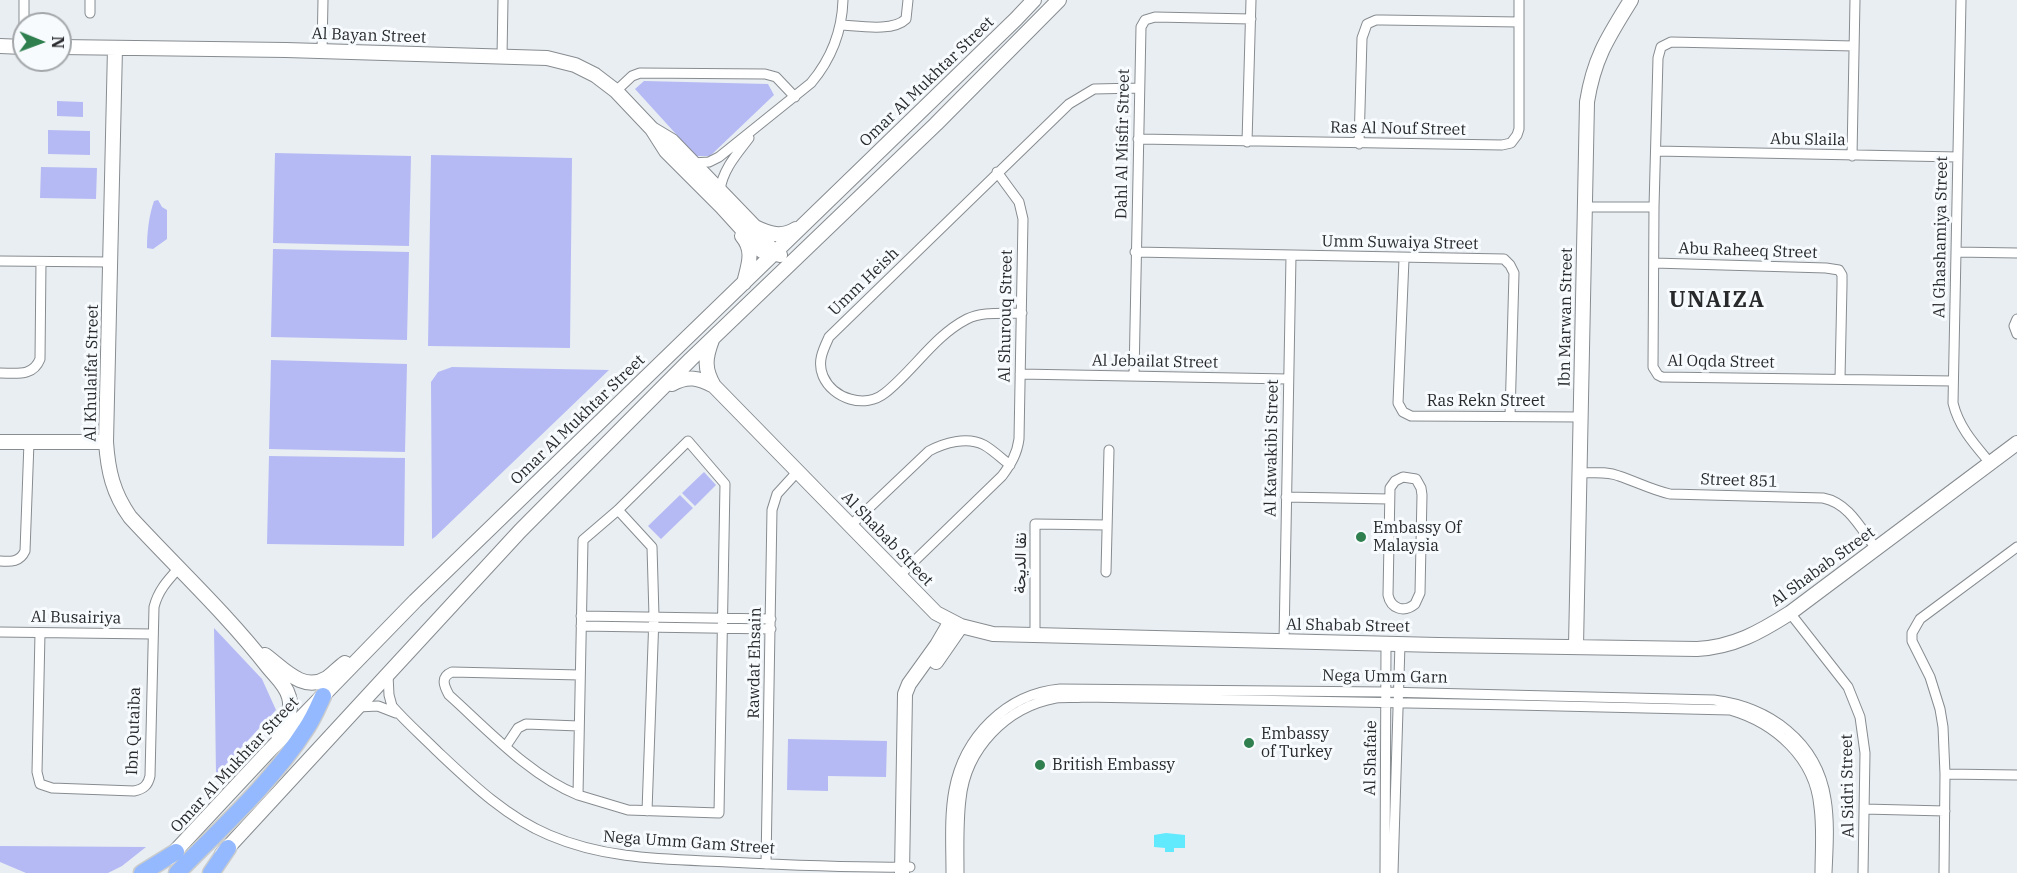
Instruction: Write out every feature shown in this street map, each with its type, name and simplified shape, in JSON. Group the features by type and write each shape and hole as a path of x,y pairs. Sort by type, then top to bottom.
{"highway":[{"path":"177,873 286,757 307,728 323,696"},
{"path":"212,873 228,848"},
{"path":"142,873 176,852"}],"street":[{"path":"90,0 90,13"},
{"path":"322,51 323,0"},
{"path":"502,57 503,0"},
{"path":"693,162 709,162 719,158 795,98 821,71 835,45 841,25 843,0"},
{"path":"841,25 888,27 898,25 906,19 908,0"},
{"name":"Omar Al Mukhtar Street","path":"153,873 176,852 267,753 430,586 1034,0"},
{"path":"204,873 520,531 773,280 990,71 1059,0"},
{"path":"1247,142 1251,0"},
{"name":"Ras Al Nouf Street","path":"1138,139 1359,144 1502,145 1511,143 1519,129 1520,0"},
{"path":"1852,156 1855,0"},
{"name":"Al Ghashamiya Street","path":"1961,0 1953,404 1957,418 1965,432 1990,464"},
{"name":"Ibn Marwan Street","path":"1576,646 1587,102 1597,58 1630,1"},
{"name":"Dahl Al Misfir Street","path":"1134,376 1140,31 1145,20 1155,17 1251,19"},
{"path":"1359,144 1362,38 1367,24 1382,20 1519,22"},
{"name":"Al Oqda Street","path":"1854,46 1665,43 1659,52 1654,207 1653,367 1662,377 1953,381"},
{"name":"Al Bayan Street","path":"72,47 322,51 561,60 595,75 616,91 652,129 666,152 722,207 762,251 774,254"},
{"name":"Al Khulaifat Street","path":"115,48 107,465 119,502 130,517 251,645 281,682 290,701 286,722 267,753"},
{"path":"616,91 632,76 640,73 765,74 776,77 795,98"},
{"name":"Umm Heish","path":"1022,314 981,314 958,323 884,393 868,400 855,401 840,396 830,387 820,368 822,353 830,337 1069,104 1079,96 1098,88 1139,88"},
{"name":"Al Bayan Street","path":"652,129 667,136 693,162 755,227 774,254"},
{"path":"720,190 729,165 756,129"},
{"name":"Abu Slaila","path":"1656,152 1958,157"},
{"name":"Al Shurouq Street","path":"900,575 997,481 1010,465 1019,439 1023,219 1019,202 997,172"},
{"path":"722,207 749,248 749,263 744,283"},
{"path":"1585,207 1654,207"},
{"path":"755,227 777,235 790,233 803,225"},
{"name":"Umm Suwaiya Street","path":"1135,252 1404,259 1501,258 1510,265 1514,280 1510,416"},
{"path":"1956,252 2017,253"},
{"path":"773,280 776,267 774,254 800,254"},
{"name":"Al Kawakibi Street","path":"1284,641 1291,256"},
{"name":"Ras Rekn Street","path":"1404,259 1399,408 1411,416 1581,417"},
{"path":"0,261 110,262"},
{"path":"0,373 24,373 32,371 37,366 41,262"},
{"name":"Abu Raheeq Street","path":"1654,263 1815,267 1839,270 1842,274 1840,379"},
{"path":"2017,320 2014,326 2017,334"},
{"name":"Al Shabab Street","path":"712,340 706,356 706,369 714,386 936,613 956,624 984,633 1393,644 1708,648 1742,640 1790,613 2017,443"},
{"name":"Al Jebailat Street","path":"1020,374 1288,379"},
{"path":"665,388 680,379 692,378 714,386"},
{"path":"578,795 583,540 618,510 688,441 725,484 719,813 628,810 578,795 567,790 544,776 506,746 450,696 444,686 447,674 452,672 580,675"},
{"path":"850,526 929,451 944,444 962,441 982,444 1010,465"},
{"path":"0,442 106,442"},
{"path":"0,561 17,560 25,551 28,442"},
{"path":"1106,572 1109,450"},
{"name":"Rawdat Ehsain","path":"766,864 772,510 777,494 798,471"},
{"name":"Street 851","path":"1580,473 1608,473 1654,491 1670,494 1822,498 1835,501 1845,507 1876,550"},
{"path":"1412,477 1420,485 1422,495 1420,593 1415,604 1404,609 1392,604 1389,595 1389,499 1392,484 1399,478 1412,477"},
{"path":"1286,497 1389,499"},
{"path":"618,510 652,547 654,621 647,812"},
{"name":"نقا الديحة","path":"1035,636 1035,524 1107,525"},
{"path":"1944,873 1945,774 1940,709 1930,677 1912,641 1912,633 1920,619 2017,546"},
{"name":"Ibn Qutaiba","path":"40,633 38,772 40,784 52,789 134,792 146,786 150,776 154,607 157,596 178,569"},
{"name":"Al Sidri Street","path":"1790,613 1848,687 1864,734 1863,873"},
{"path":"581,621 771,624"},
{"path":"906,870 905,693 909,684 956,624"},
{"name":"Al Busairiya","path":"0,632 152,634"},
{"name":"Al Khulaifat Street","path":"251,645 298,680 317,682 326,678 383,634"},
{"name":"Al Shafaie","path":"1393,644 1386,692 1392,703 1393,873"},
{"name":"Al Shafaie","path":"1385,873 1392,703 1398,692 1393,644"},
{"name":"Nega Umm Gam Street","path":"388,675 392,706 403,718 494,801 525,823 548,835 594,851 627,857 906,870"},
{"name":"Nega Umm Garn","path":"951,873 954,792 962,763 973,742 987,725 1006,709 1025,698 1048,690 1060,689 1398,692 1714,700 1738,704 1775,720 1794,737 1818,774 1826,796 1828,813 1827,873"},
{"name":"Nega Umm Garn","path":"959,873 961,798 969,768 986,738 1011,716 1028,707 1058,698 1084,697 1730,710 1755,719 1785,740 1802,760 1813,781 1820,808 1820,873"},
{"name":"Nega Umm Gam Street","path":"358,708 368,705 384,707 403,718"},
{"path":"506,746 518,728 526,724 579,726"},
{"path":"1945,774 2017,775"},
{"path":"1864,809 1945,812"}],"shaded area":[{"path":"644,81 768,84 774,95 710,156 696,156 635,89"},
{"path":"57,101 83,102 83,117 57,116"},
{"path":"48,130 90,131 90,155 48,154"},
{"path":"275,153 411,156 409,246 273,243"},
{"path":"431,155 572,158 570,348 428,346"},
{"path":"41,167 97,168 96,199 40,198"},
{"path":"158,200 167,210 167,239 153,249 147,248 148,230 154,201"},
{"path":"273,249 409,252 407,340 271,337"},
{"path":"271,360 407,364 405,452 269,449"},
{"path":"452,367 609,370 432,539 431,382 438,372"},
{"path":"269,456 405,458 404,546 267,544"},
{"path":"704,472 716,485 695,506 682,493"},
{"path":"680,495 693,508 661,539 648,526"},
{"path":"214,628 262,679 276,710 216,775"},
{"path":"788,739 887,741 886,777 828,776 828,791 787,790"},
{"path":"1166,833 1185,835 1185,848 1174,848 1174,852 1165,852 1165,848 1154,847 1154,835"},
{"path":"0,846 146,847 122,866 108,873 26,873 0,862"}],"place":[{"name":"Embassy Of Malaysia","path":"1361,537"},
{"name":"Embassy of Turkey","path":"1249,743"},
{"name":"British Embassy","path":"1040,765"}],"district":[{"name":"UNAIZA","path":"1717,301"}]}
